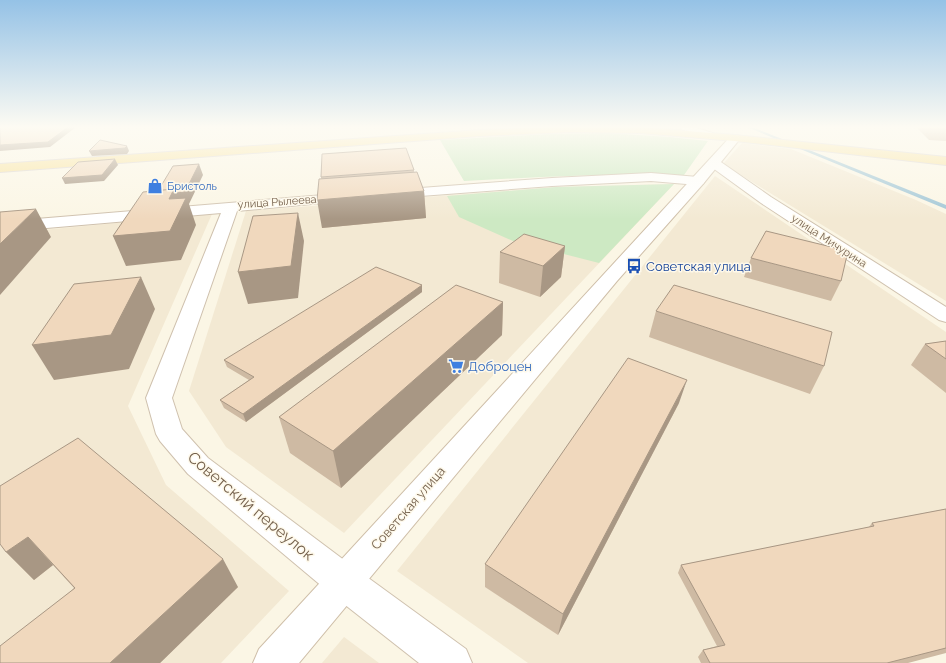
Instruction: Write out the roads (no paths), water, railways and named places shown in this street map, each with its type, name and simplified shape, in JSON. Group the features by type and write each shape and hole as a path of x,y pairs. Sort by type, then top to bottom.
{"main road":[{"path":"0,168 137,158"},
{"path":"918,158 946,161"}],"street":[{"name":"Советская улица","path":"273,663 610,277 706,172 713,158"},
{"path":"382,194 552,182 651,177 706,172"},
{"name":"улица Мичурина","path":"706,172 766,200 946,316"},
{"name":"улица Рылеева","path":"0,227 358,196"},
{"name":"Советский переулок","path":"231,206 159,398 170,434 198,466 343,581 452,663"}],"waterway":[{"path":"825,158 946,207"}],"place":[{"name":"Бристоль","path":"155,186"},
{"name":"Советская улица","path":"634,266"},
{"name":"Доброцен","path":"456,366"}]}
